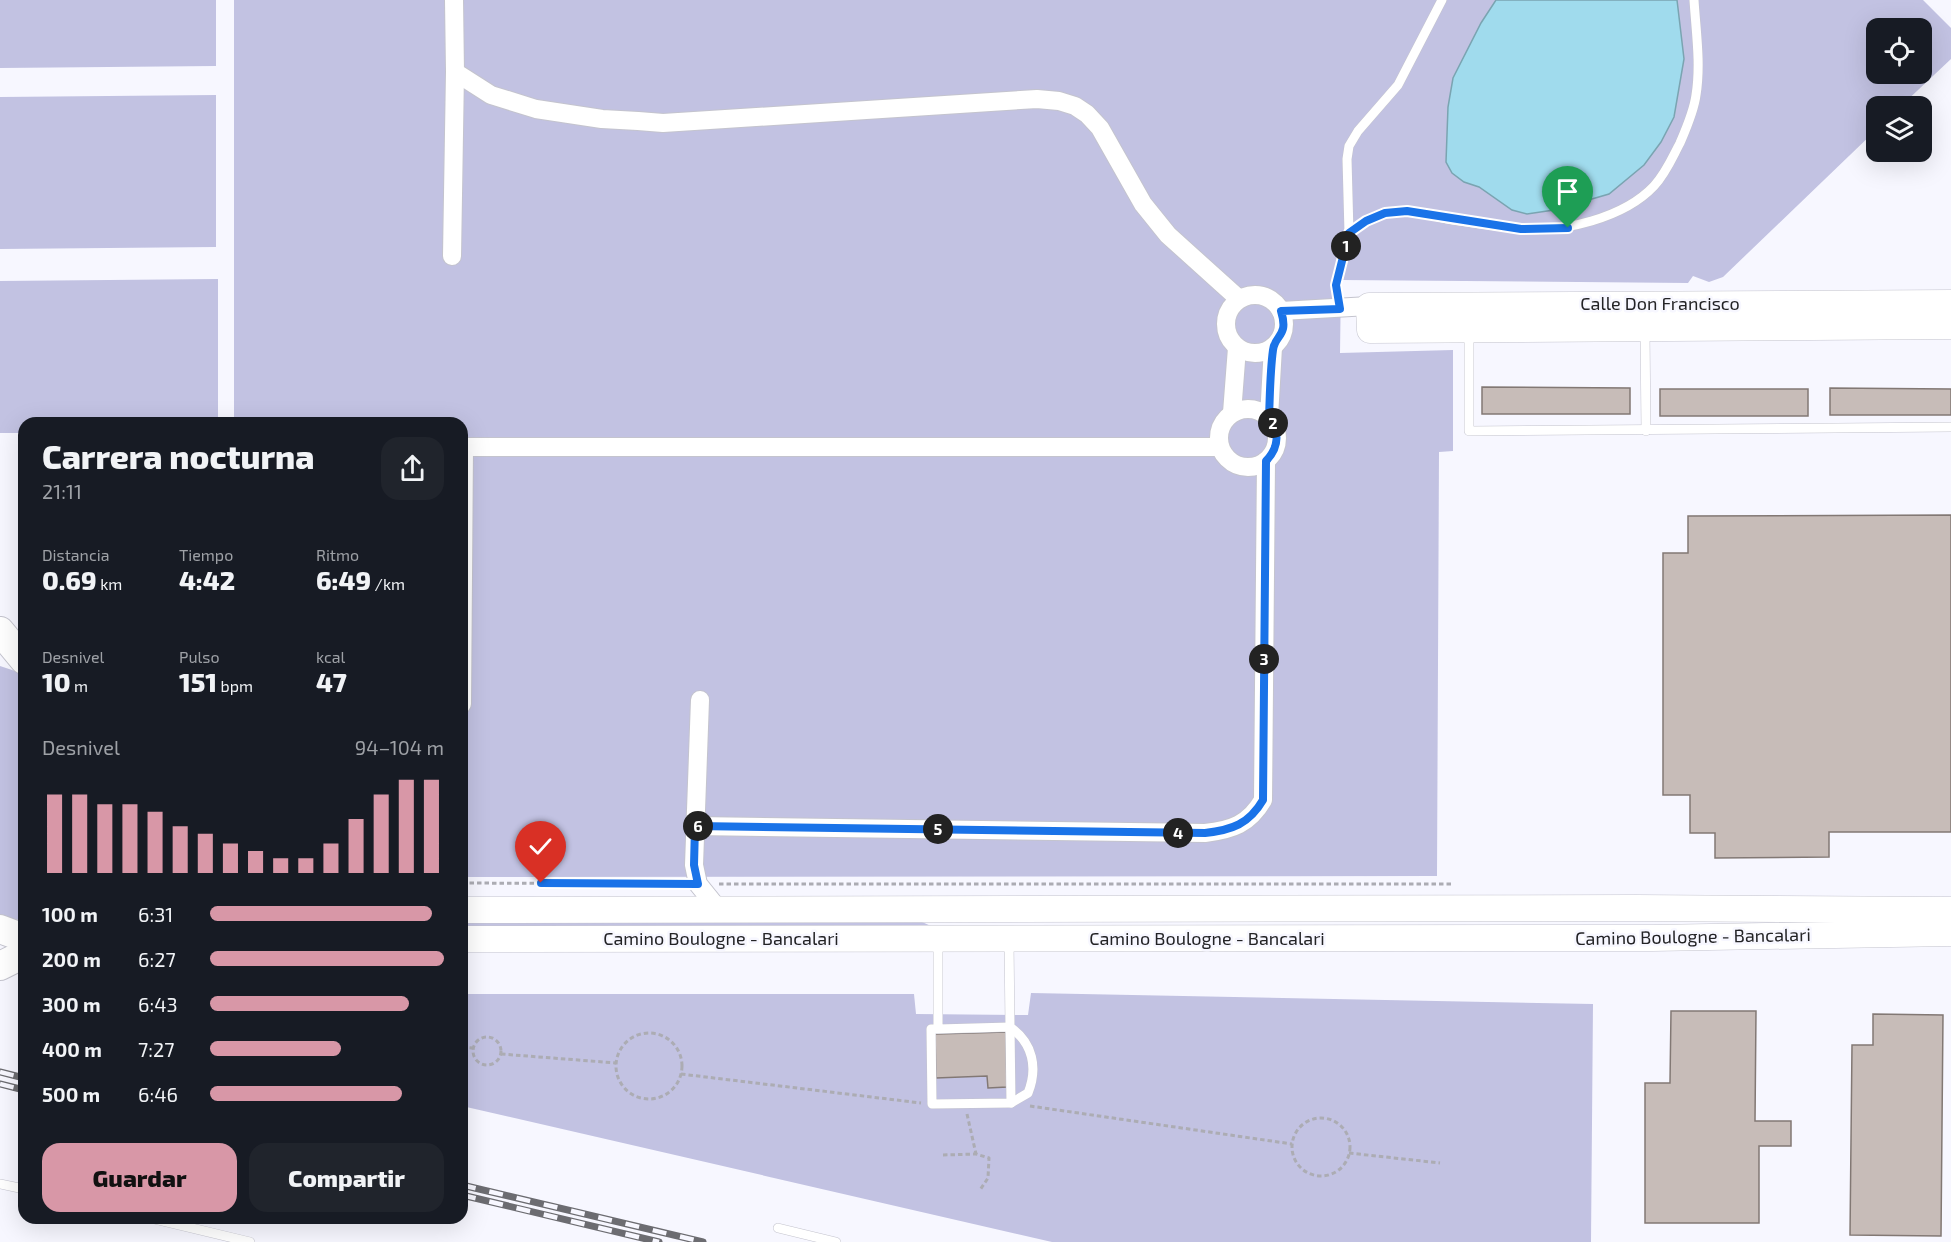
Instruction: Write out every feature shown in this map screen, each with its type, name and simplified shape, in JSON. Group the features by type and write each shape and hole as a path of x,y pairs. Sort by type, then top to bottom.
{"main road":[{"name":"Calle Don Francisco","path":"1369,318 1645,316 1951,303"},
{"name":"Calle Don Francisco","path":"1645,316 1951,326"},
{"path":"0,631 18,653"},
{"path":"0,657 18,663"},
{"name":"Camino Boulogne - Bancalari","path":"468,910 1636,908 1951,910"},
{"path":"0,930 18,936"},
{"name":"Camino Boulogne - Bancalari","path":"468,939 1653,938 1951,933"},
{"path":"0,948 18,946"},
{"path":"0,966 18,957"}],"street":[{"path":"452,256 454,0"},
{"path":"455,72 491,95 536,109 638,122 663,123 1037,99 1059,100 1075,106 1100,128 1143,204 1168,235 1239,299"},
{"path":"1269,417 1273,347 1283,331 1284,321 1281,311 1276,303 1258,294 1239,299 1231,305 1225,323 1231,341 1237,348 1255,353 1273,347"},
{"path":"1281,311 1340,309 1369,318"},
{"path":"1237,348 1232,413 1220,428 1219,447 1224,455 1239,466 1248,468 1266,461"},
{"path":"695,826 1205,833 1226,831 1241,825 1263,800 1266,461 1276,445 1274,425 1269,417 1251,408 1232,413"},
{"path":"468,447 1219,447"},
{"path":"699,700 694,865 698,884 719,910"}],"lane":[{"path":"1340,309 1336,285 1349,233 1347,159 1349,146 1358,130 1398,85 1442,0"},
{"path":"1349,233 1366,221 1385,213 1407,211 1511,228 1550,230 1568,228 1614,213 1636,201 1666,172 1684,133 1696,98 1699,65 1694,0"},
{"path":"1645,316 1646,431"},
{"path":"1469,317 1469,431 1951,427"},
{"path":"938,939 938,1029"},
{"path":"1010,939 1011,1103"},
{"path":"1010,1028 1024,1040 1032,1055 1035,1070 1028,1093 1011,1103 932,1104 931,1029 938,1029 1010,1028"},
{"path":"0,1184 18,1188"},
{"path":"175,1224 250,1242"},
{"path":"778,1228 836,1242"}],"path":[{"path":"468,883 1453,884"},
{"path":"644,1034 655,1034 665,1037 679,1053 681,1074 670,1092 660,1098 649,1099 628,1092 621,1084 616,1063 619,1052 627,1042 644,1034"},
{"path":"473,1048 478,1040 491,1037 498,1042 501,1054"},
{"path":"468,1048 473,1048"},
{"path":"473,1048 477,1060 486,1065 495,1062 501,1054"},
{"path":"501,1054 616,1063"},
{"path":"681,1074 932,1104"},
{"path":"964,1103 976,1154"},
{"path":"1011,1103 1292,1144"},
{"path":"1325,1119 1342,1127 1350,1144 1349,1153 1339,1170 1321,1177 1303,1170 1296,1163 1292,1144 1294,1135 1307,1122 1325,1119"},
{"path":"1349,1153 1440,1162"},
{"path":"943,1155 976,1154 989,1158 988,1178 980,1190"}],"shaded area":[{"path":"0,0 216,0 216,66 0,68"},
{"path":"234,0 1923,0 1951,28 1951,59 1932,77 1932,18 1866,18 1866,84 1924,84 1912,96 1866,96 1866,140 1723,277 1709,282 1693,276 1688,283 1341,280 1340,353 1453,350 1453,451 1439,452 1437,876 468,877 468,417 234,417"},
{"path":"1496,0 1677,0 1684,59 1674,117 1661,142 1644,165 1609,194 1554,210 1527,214 1512,210 1479,187 1464,182 1452,173 1446,162 1448,107 1453,78 1481,23"},
{"path":"216,95 216,247 0,249 0,97"},
{"path":"218,279 218,417 18,417 18,433 0,433 0,281"},
{"path":"0,666 18,673 18,920 0,919"},
{"path":"836,918 852,922 922,922 931,926 931,929 468,934 468,920"},
{"path":"1031,993 1593,1004 1591,1242 1052,1242 468,1107 468,994 914,994 916,1014 1028,1015"}],"building":[{"path":"1482,387 1630,388 1630,414 1482,414"},
{"path":"1830,388 1951,389 1951,415 1830,415"},
{"path":"1660,389 1808,389 1808,416 1660,416"},
{"path":"1951,515 1951,832 1829,832 1829,857 1715,858 1715,833 1690,833 1690,795 1663,795 1663,553 1688,553 1688,516"},
{"path":"1671,1011 1756,1011 1755,1121 1791,1121 1791,1146 1759,1146 1759,1223 1645,1223 1645,1083 1670,1083"},
{"path":"1873,1014 1943,1015 1941,1236 1850,1235 1852,1045 1873,1045"},
{"path":"1006,1032 1007,1087 988,1088 987,1076 936,1078 935,1034"}],"railway":[{"path":"0,1072 18,1076"},
{"path":"0,1084 18,1088"},
{"path":"468,1186 703,1242"},
{"path":"468,1196 659,1242"}],"route":[{"path":"541,883 698,884 694,865 695,826 1205,833 1226,831 1241,825 1263,800 1266,461 1276,445 1277,435 1269,417 1273,347 1283,331 1284,321 1281,311 1340,309 1336,285 1349,233 1366,221 1385,213 1407,211 1521,229 1568,228"}]}
